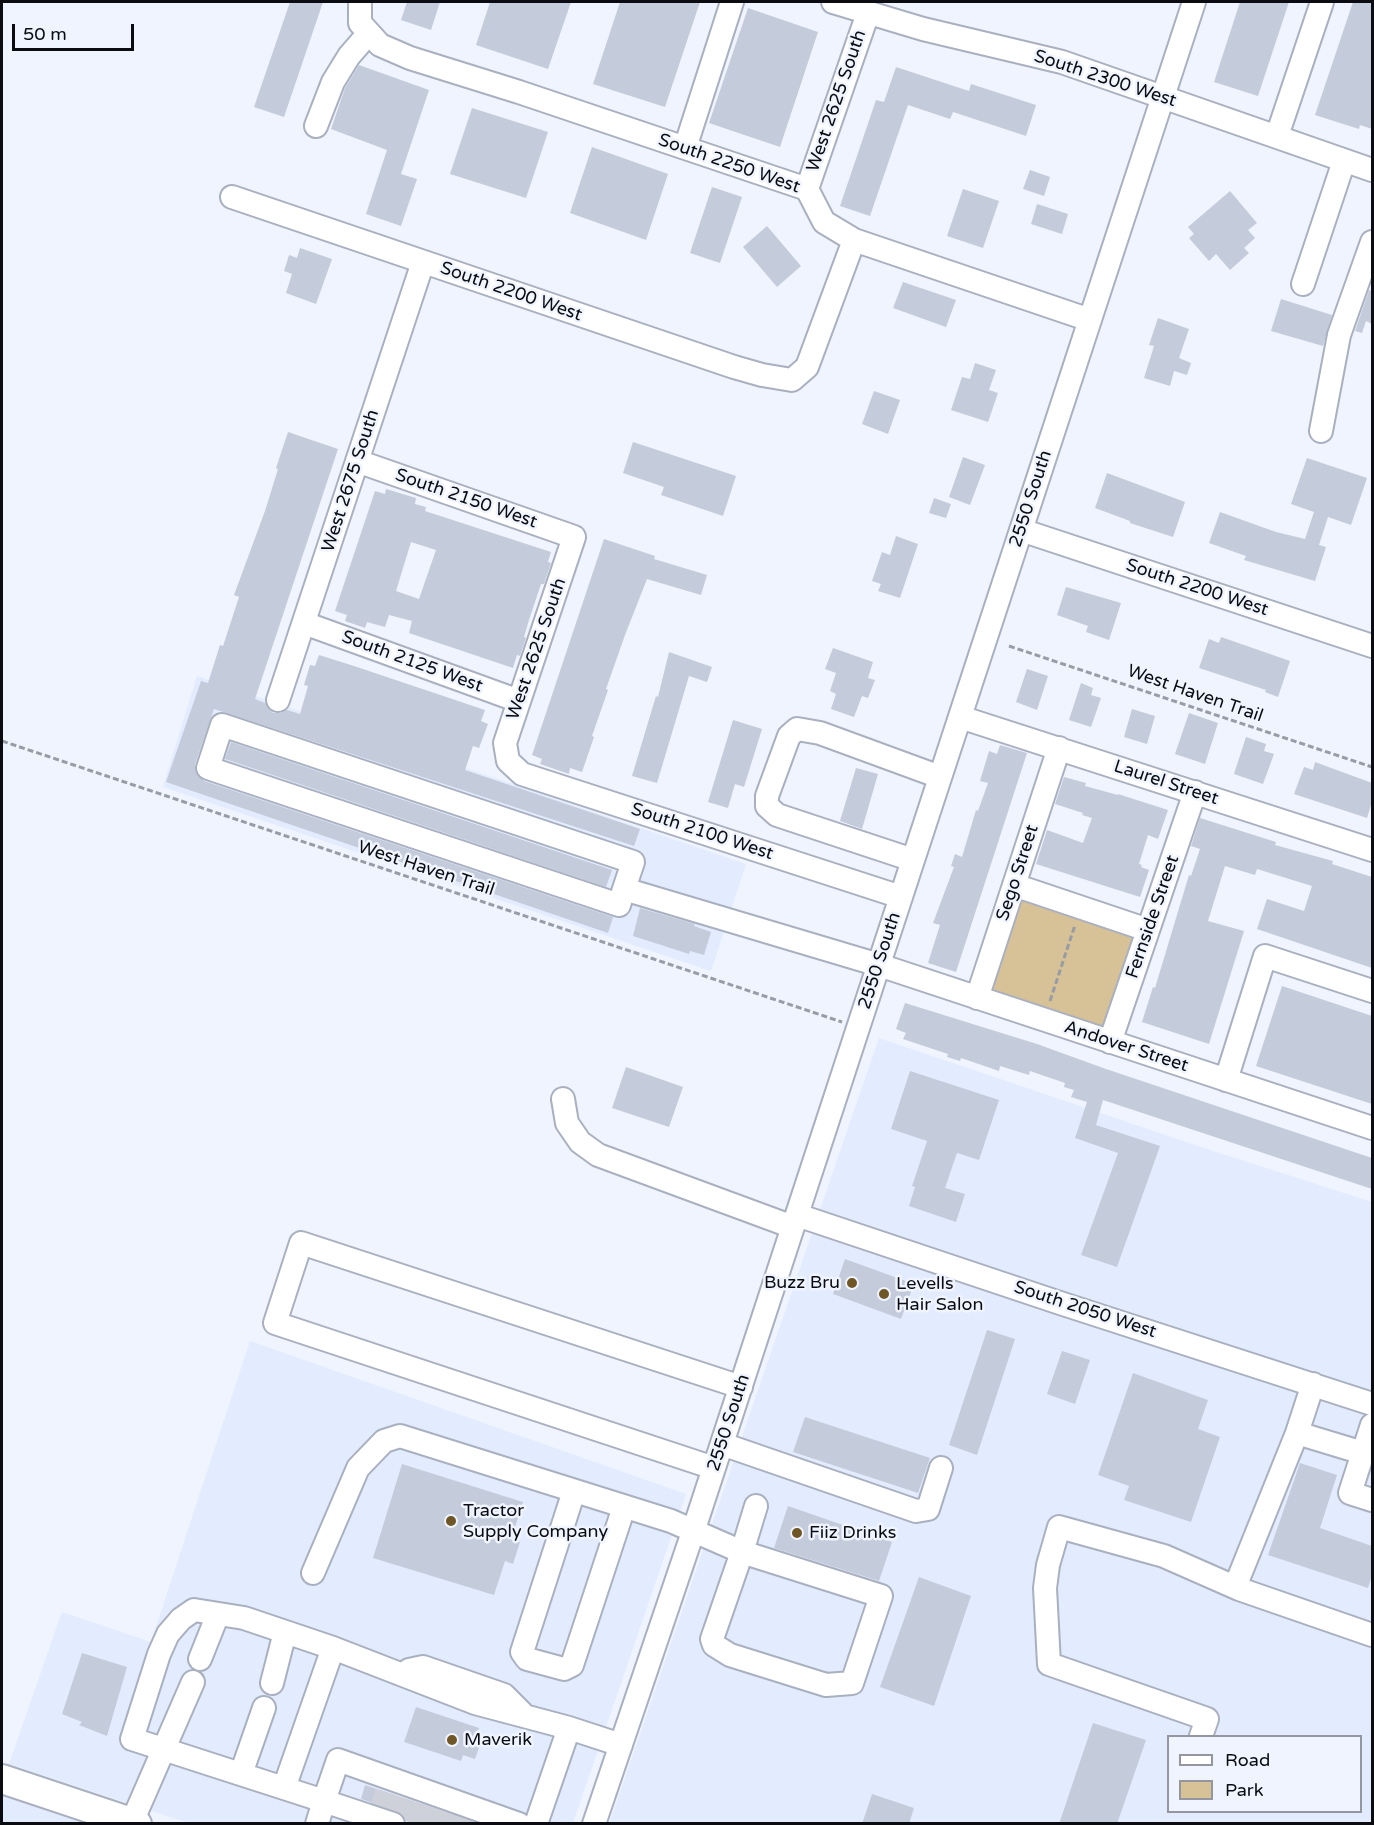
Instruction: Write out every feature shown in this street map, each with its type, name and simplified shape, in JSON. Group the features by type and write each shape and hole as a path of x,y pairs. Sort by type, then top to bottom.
{"main road":[{"path":"2,1779 135,1823"}],"street":[{"path":"316,126 333,81 349,56 369,33 360,23 360,2"},
{"path":"685,148 732,2"},
{"name":"South 2300 West","path":"833,2 923,29 1062,62 1372,170"},
{"name":"2550 South","path":"594,1824 741,1387 1194,2"},
{"path":"1276,136 1322,2"},
{"name":"West 2625 South","path":"807,189 868,13"},
{"name":"South 2250 West","path":"369,33 380,45 410,58 519,92 807,189 824,222 854,240 1090,320"},
{"path":"1303,284 1344,160"},
{"name":"South 2200 West","path":"232,197 734,367 792,380 807,367 854,240"},
{"path":"1321,431 1339,335 1372,242"},
{"name":"West 2675 South","path":"278,700 423,262"},
{"name":"South 2150 West","path":"357,462 574,537"},
{"name":"South 2200 West","path":"1021,530 1372,646"},
{"name":"West 2625 South","path":"508,761 505,743 574,537"},
{"name":"South 2125 West","path":"304,623 519,700"},
{"name":"Laurel Street","path":"960,717 1372,850"},
{"path":"222,725 633,862 624,889 619,905 208,768 222,725"},
{"path":"913,860 777,815 767,806 767,796 789,736 797,729 820,733 940,777"},
{"name":"Sego Street","path":"977,998 1059,748"},
{"name":"South 2100 West","path":"508,761 522,774 901,897"},
{"name":"Fernside Street","path":"1110,1042 1195,792"},
{"path":"1014,885 1148,930"},
{"name":"Andover Street","path":"624,889 879,965 1372,1128"},
{"path":"1226,1080 1265,956 1372,991"},
{"name":"South 2050 West","path":"563,1099 567,1123 580,1142 598,1155 795,1221 1060,1303 1372,1404"},
{"path":"714,1467 275,1323 294,1263 301,1244 741,1387"},
{"path":"1235,1587 1297,1433 1313,1384"},
{"path":"1372,1425 1350,1492 1372,1500"},
{"path":"1297,1433 1363,1453"},
{"path":"314,1573 358,1468 384,1441 400,1436 670,1521 742,1552 881,1596 852,1683 826,1685 730,1655 714,1645 712,1639 742,1552 756,1506"},
{"path":"722,1444 916,1511 928,1509 941,1468"},
{"path":"574,1491 522,1652 527,1659 564,1669 572,1665 624,1507"},
{"path":"1202,1735 1207,1719 1049,1664 1045,1588 1048,1566 1059,1527 1164,1556 1235,1587 1372,1635"},
{"path":"519,1824 413,1805 324,1801 132,1739 159,1654 168,1634 181,1619 194,1610 244,1618 333,1648 475,1703 569,1728 621,1745"},
{"path":"200,1659 218,1614"},
{"path":"272,1683 285,1632"},
{"path":"284,1788 333,1648"},
{"path":"135,1823 162,1748 193,1682"},
{"path":"241,1774 264,1708"},
{"path":"536,1824 569,1728"},
{"path":"317,1824 338,1760 413,1805"}],"path":[{"name":"West Haven Trail","path":"1009,645 1372,767"},
{"name":"West Haven Trail","path":"2,741 843,1022"},
{"path":"1048,1005 1075,923"}],"shaded area":[{"path":"197,676 746,864 711,971 163,787"},
{"path":"879,1038 1372,1202 1372,1823 609,1824"},
{"path":"250,1341 686,1494 573,1823 188,1823 9,1764 62,1612 151,1642"},
{"path":"2,1791 99,1823 2,1823"}],"green space":[{"path":"1020,893 1140,932 1109,1029 989,990"}],"building":[{"path":"290,2 323,2 284,117 254,107"},
{"path":"407,2 440,2 431,30 401,20"},
{"path":"490,2 571,2 548,69 476,45"},
{"path":"620,2 700,2 665,107 593,84"},
{"path":"1240,2 1289,2 1258,96 1214,82"},
{"path":"1353,2 1372,2 1372,129 1360,125 1359,129 1315,115"},
{"path":"748,8 818,32 780,147 709,123"},
{"path":"359,65 429,90 401,174 417,179 401,226 366,214 387,150 331,129 345,88"},
{"path":"896,67 969,91 971,84 1036,105 1026,136 953,112 950,119 908,105 870,216 840,206 876,100 884,102"},
{"path":"472,108 548,132 526,198 450,174"},
{"path":"592,147 668,174 646,240 570,213"},
{"path":"1030,170 1050,177 1044,196 1023,189"},
{"path":"712,187 742,197 720,263 690,253"},
{"path":"963,189 999,201 983,248 947,236"},
{"path":"1230,191 1257,223 1248,230 1255,238 1244,248 1249,253 1230,270 1216,254 1209,261 1189,238 1194,234 1188,227"},
{"path":"1037,204 1068,214 1062,234 1031,224"},
{"path":"767,226 801,266 777,287 743,247"},
{"path":"300,248 332,259 316,304 286,293 292,274 284,271 289,255 297,258"},
{"path":"903,282 956,300 946,327 893,308"},
{"path":"1369,290 1372,291 1372,324 1366,321 1362,333 1355,331"},
{"path":"1281,299 1332,315 1323,346 1271,331"},
{"path":"1158,318 1189,329 1179,358 1191,363 1187,375 1174,371 1170,386 1144,378 1154,346 1149,345"},
{"path":"975,363 996,370 989,390 998,393 988,422 951,410 962,377 970,379"},
{"path":"874,391 900,400 888,434 862,424"},
{"path":"288,432 338,449 255,699 265,703 273,713 287,710 300,714 308,686 304,685 310,665 315,666 319,655 485,710 481,721 488,724 479,748 473,746 465,770 640,829 634,846 214,709 195,764 198,776 204,781 613,917 608,933 166,782 201,681 208,683 220,645 223,646 239,597 234,595 265,511"},
{"path":"633,442 736,476 723,516 661,495 664,487 623,473"},
{"path":"963,457 985,465 970,505 949,497"},
{"path":"1307,458 1367,478 1351,525 1328,517 1319,545 1326,547 1315,581 1244,560 1246,556 1209,543 1220,512 1276,532 1305,539 1314,512 1291,504"},
{"path":"1107,473 1185,502 1173,537 1130,523 1130,521 1095,508"},
{"path":"386,489 416,498 415,504 426,507 425,511 551,552 548,562 551,563 529,620 520,656 517,655 513,668 409,633 412,621 389,615 385,627 367,622 365,628 345,621 347,615 335,611 375,491 385,494","holes":["411,542 436,550 419,599 396,591"]},
{"path":"934,498 951,504 946,518 929,513"},
{"path":"896,536 918,544 900,598 878,591 881,584 872,581 882,552 890,555"},
{"path":"604,539 655,556 654,559 707,575 701,595 647,579 606,689 608,690 582,772 570,768 569,774 540,764 542,759 532,755"},
{"path":"1066,587 1121,603 1109,640 1086,632 1088,626 1057,615"},
{"path":"1221,637 1290,661 1278,697 1265,692 1266,690 1199,668 1209,639 1219,643"},
{"path":"833,648 873,662 868,678 875,680 868,698 862,696 854,717 831,709 836,694 830,691 836,673 825,669"},
{"path":"669,652 712,667 707,682 689,676 657,783 632,776 656,696 658,697"},
{"path":"1027,669 1048,676 1037,710 1016,702"},
{"path":"1081,683 1093,688 1091,695 1101,698 1091,727 1069,720"},
{"path":"1132,709 1155,716 1147,744 1124,737"},
{"path":"1189,713 1218,723 1205,764 1175,754"},
{"path":"733,720 762,729 744,787 735,784 728,808 708,802"},
{"path":"1246,737 1266,744 1264,751 1274,754 1263,784 1234,774"},
{"path":"231,742 612,870 606,887 225,759"},
{"path":"1000,745 1027,753 956,972 928,963 940,925 933,923 954,867 951,866 955,854 962,857 976,810 978,811 988,783 980,781 989,751 997,754"},
{"path":"1315,762 1372,783 1372,802 1367,818 1294,794 1304,767 1313,770"},
{"path":"856,768 878,774 862,829 840,821"},
{"path":"1064,777 1086,783 1085,786 1168,810 1158,839 1148,835 1139,864 1149,870 1140,897 1036,864 1047,830 1083,843 1092,818 1055,804"},
{"path":"1200,818 1276,842 1275,845 1333,861 1332,864 1372,877 1372,968 1257,929 1267,899 1304,911 1312,886 1257,869 1255,875 1225,866 1208,921 1244,931 1209,1044 1142,1022 1153,987 1155,988 1189,875 1191,876 1200,849 1191,846"},
{"path":"640,908 695,924 694,926 711,932 704,955 690,951 689,954 633,936"},
{"path":"1282,986 1372,1016 1372,1104 1256,1066"},
{"path":"905,1003 1037,1044 1372,1158 1372,1189 1103,1100 1096,1125 1160,1146 1117,1267 1081,1255 1118,1153 1075,1138 1087,1102 1071,1097 1074,1090 1064,1087 1065,1083 1030,1071 1029,1075 1000,1066 999,1071 961,1058 960,1061 947,1057 948,1054 903,1039 906,1033 896,1029"},
{"path":"626,1067 683,1087 669,1127 612,1108"},
{"path":"910,1071 999,1100 979,1160 957,1153 945,1188 965,1194 956,1222 909,1206 915,1187 912,1186 927,1141 891,1129"},
{"path":"845,1259 914,1284 901,1319 833,1294"},
{"path":"987,1330 1015,1339 977,1455 949,1445"},
{"path":"1062,1351 1090,1360 1075,1404 1047,1394"},
{"path":"1133,1373 1208,1400 1198,1429 1220,1437 1191,1522 1124,1500 1129,1486 1098,1475"},
{"path":"805,1417 930,1458 918,1493 793,1452"},
{"path":"1300,1463 1337,1475 1320,1528 1372,1546 1372,1575 1368,1588 1268,1555"},
{"name":"Tractor Supply Company","path":"402,1464 523,1502 511,1540 520,1542 513,1564 505,1561 494,1595 373,1558"},
{"path":"788,1506 892,1542 879,1581 774,1548"},
{"path":"919,1577 971,1596 934,1706 880,1687"},
{"path":"82,1653 127,1667 107,1736 79,1725 82,1722 62,1714"},
{"path":"416,1707 479,1728 475,1740 481,1742 475,1759 463,1755 461,1761 404,1742"},
{"path":"1093,1723 1146,1740 1117,1824 1059,1824"},
{"path":"365,1785 474,1822 474,1824 415,1824 406,1821 397,1811 361,1799"},
{"path":"872,1794 914,1808 909,1824 862,1824"}],"tunnel":[{"path":"380,1812 386,1792"},
{"path":"398,1818 404,1798"},
{"path":"416,1824 422,1804"},
{"path":"435,1824 440,1810"},
{"path":"458,1824 460,1816"}],"place":[{"name":"Buzz Bru","path":"852,1283"},
{"name":"Levells Hair Salon","path":"884,1294"},
{"name":"Tractor Supply Company","path":"451,1521"},
{"name":"Fiiz Drinks","path":"797,1533"},
{"name":"Maverik","path":"452,1740"}]}
